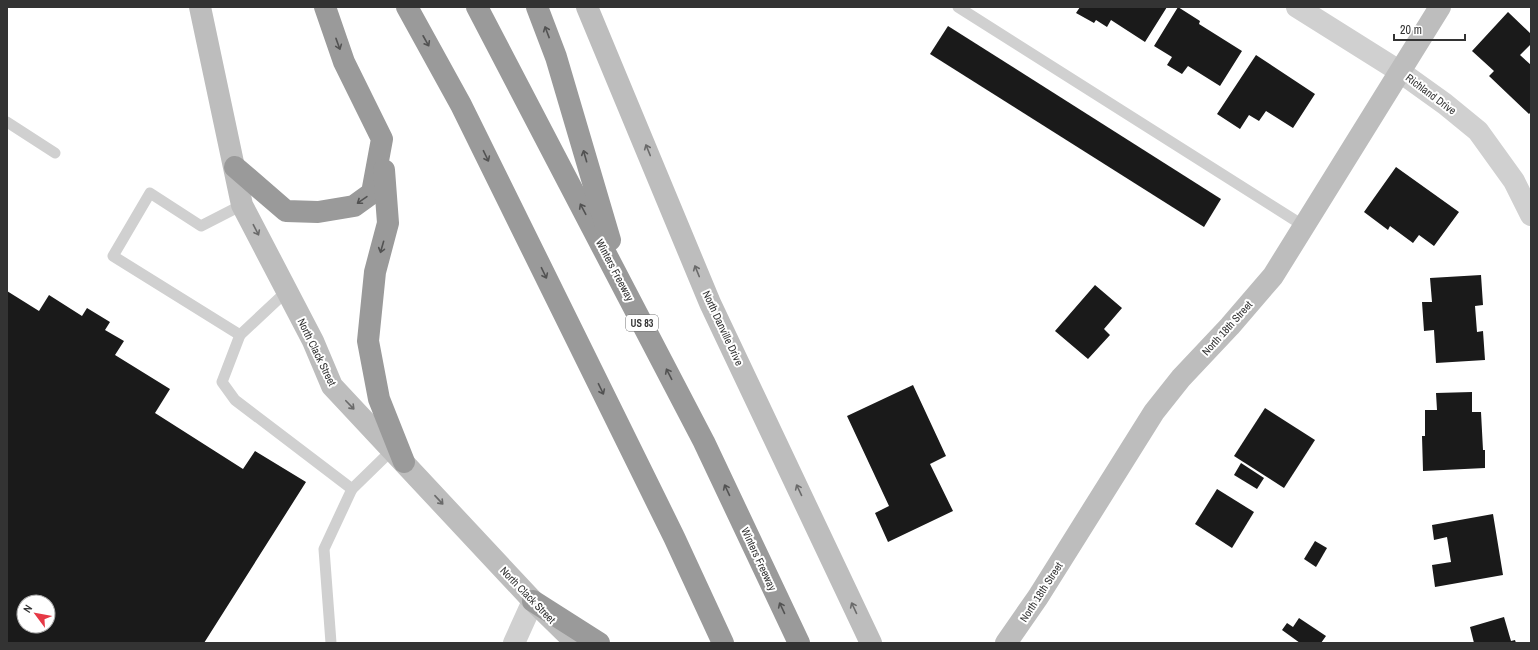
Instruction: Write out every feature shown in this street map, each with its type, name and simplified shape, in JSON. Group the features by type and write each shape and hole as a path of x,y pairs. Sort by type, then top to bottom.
{"highway":[{"path":"325,7 344,62 382,139 388,223 375,272 368,342 379,399 398,456"},
{"path":"407,7 462,105 674,537 723,643"},
{"name":"Winters Freeway","path":"477,7 704,442 799,643"},
{"path":"537,7 556,57 624,288"},
{"path":"235,167 286,211 318,212 354,206 372,193 382,139"},
{"path":"533,601 599,643"}],"main road":[{"name":"North Clack Street","path":"200,7 242,204 313,342 332,386 533,601 576,643"},
{"name":"North Danville Drive","path":"587,7 710,303 871,643"},
{"name":"North 18th Street","path":"1006,643 1038,597 1154,412 1181,378 1230,326 1273,276 1440,7"}],"street":[{"name":"Richland Drive","path":"1297,7 1400,71 1478,130 1514,181 1531,216"},
{"path":"514,643 533,601"}],"lane":[{"path":"958,7 1304,226"},
{"path":"7,122 55,153"},
{"path":"240,335 113,256 150,193 202,226 242,204"},
{"path":"287,292 240,335 222,382 235,400 352,489"},
{"path":"331,643 324,549 352,489 398,456"}],"building":[{"path":"1080,7 1167,7 1145,42 1111,20 1107,27 1096,20 1094,23 1076,13"},
{"path":"1178,7 1200,21 1199,24 1242,51 1220,86 1188,66 1182,74 1167,65 1172,57 1154,46"},
{"path":"1508,12 1531,34 1531,44 1520,55 1531,65 1531,112 1529,114 1489,76 1494,71 1472,51"},
{"path":"948,26 1221,199 1204,227 930,54"},
{"path":"1256,55 1315,94 1293,128 1266,111 1259,121 1249,115 1240,129 1217,114"},
{"path":"1396,167 1459,212 1434,246 1419,235 1413,243 1390,226 1388,230 1364,212"},
{"path":"1481,275 1483,305 1475,306 1477,332 1483,331 1485,360 1436,363 1434,330 1424,331 1422,302 1432,302 1430,278"},
{"path":"1095,285 1122,308 1104,329 1110,335 1088,359 1055,331"},
{"path":"7,291 39,311 49,295 82,316 87,308 110,322 105,330 124,341 115,355 170,389 155,413 243,469 255,451 306,482 204,643 7,643"},
{"path":"913,385 946,456 930,464 953,511 888,542 875,513 889,506 847,416"},
{"path":"1472,392 1472,412 1481,412 1483,450 1485,450 1485,468 1423,471 1422,436 1425,436 1425,410 1437,410 1436,393"},
{"path":"1265,408 1315,440 1284,488 1234,456"},
{"path":"1241,463 1264,478 1257,489 1234,475"},
{"path":"1217,489 1254,512 1232,548 1195,524"},
{"path":"1493,514 1503,575 1435,587 1432,565 1451,562 1447,537 1434,540 1432,525"},
{"path":"1315,541 1327,548 1316,567 1304,559"},
{"path":"1504,617 1511,641 1515,640 1516,643 1474,643 1470,627"},
{"path":"1299,618 1326,636 1321,643 1300,643 1282,630 1287,623 1293,627"}]}
